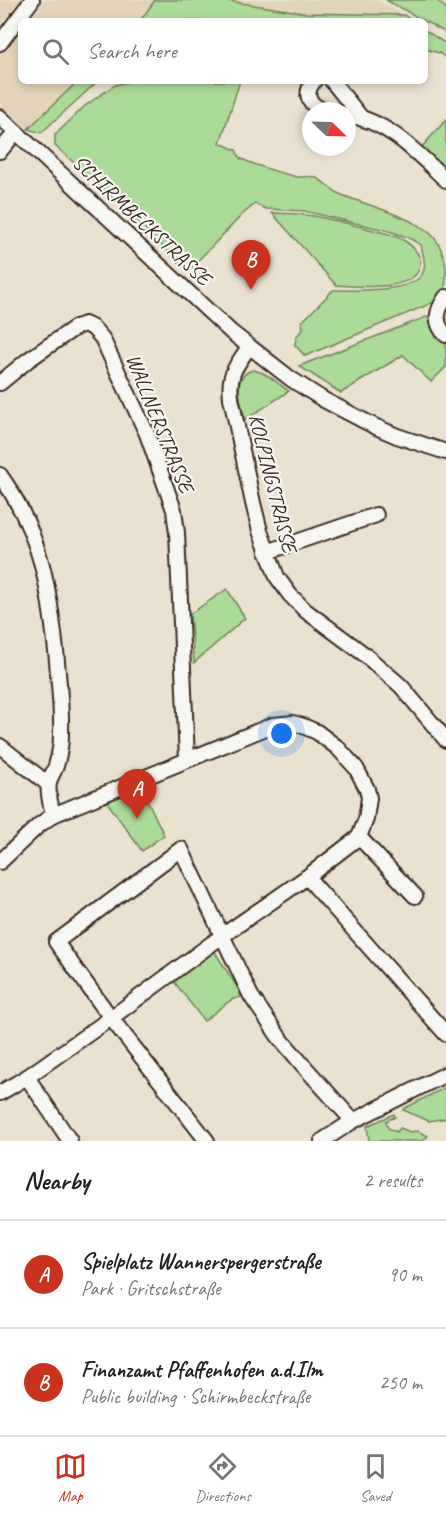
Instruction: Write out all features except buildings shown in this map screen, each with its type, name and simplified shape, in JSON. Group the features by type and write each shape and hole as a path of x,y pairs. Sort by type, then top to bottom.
{"street":[{"path":"19,18 32,0"},
{"path":"0,43 18,19"},
{"path":"311,102 309,88 312,84"},
{"path":"334,84 345,102"},
{"name":"SCHIRMBECKSTRASSE","path":"0,117 249,347 302,387 346,412 397,436 446,452"},
{"path":"356,117 371,122 397,138 446,180"},
{"path":"0,151 16,132"},
{"path":"446,297 437,316 440,327 446,335"},
{"name":"WALLNERSTRASSE","path":"0,383 75,327 89,325 102,338 147,434 174,510 188,759"},
{"name":"KOLPINGSTRASSE","path":"249,347 231,375 229,385 253,503 267,552 277,576 290,596 306,611 364,654 401,686 446,740"},
{"path":"0,475 20,508 34,538 46,579 51,609 60,695 61,735 59,756 48,784 53,815"},
{"path":"267,552 376,515"},
{"path":"0,862 53,815 273,725 293,723 328,739 356,768 369,798 366,819 359,837 111,1018 27,1077 0,1093"},
{"path":"0,746 48,784"},
{"path":"359,837 415,896"},
{"path":"207,1141 111,1018 56,942 181,849 251,996 302,1064 353,1121"},
{"path":"307,877 446,1034"},
{"path":"322,1141 353,1121 446,1074"},
{"path":"27,1077 70,1141"}],"shaded area":[{"path":"0,0 155,0 142,18 18,18 18,84 75,84 28,129 0,104"},
{"path":"221,0 376,0 404,15 307,13"}],"green space":[{"path":"155,0 221,0 307,13 404,15 408,18 142,18"},
{"path":"386,0 436,0 446,8 446,33 428,23 428,18 419,18"},
{"path":"428,32 446,44 446,58 428,50"},
{"path":"75,84 95,84 41,133 28,129"},
{"path":"239,84 220,143 236,150 240,158 247,161 297,177 315,177 342,195 401,217 423,228 437,242 445,262 446,285 437,301 305,356 295,345 296,337 303,329 302,322 333,290 384,289 411,283 420,277 424,269 421,245 389,231 304,211 266,209 255,204 188,271 103,188 55,146 55,135 86,105 115,85"},
{"path":"446,120 446,172 420,149"},
{"path":"272,213 314,216 394,235 413,247 418,254 420,265 416,274 397,284 336,285"},
{"path":"429,316 431,327 446,343 446,367 431,382 403,355 341,393 299,366"},
{"path":"253,370 268,376 289,391 245,420 240,399 240,384 246,373"},
{"path":"227,589 245,618 194,663 190,614"},
{"path":"141,787 164,835 142,851 107,802"},
{"path":"213,949 241,997 231,1000 204,1021 172,979"},
{"path":"446,1087 446,1118 429,1121 403,1110 405,1108"},
{"path":"394,1114 395,1117 386,1121 388,1128 397,1132 400,1128 410,1132 418,1131 428,1136 423,1141 369,1141 367,1126"}],"place":[{"name":"Finanzamt Pfaffenhofen a.d.Ilm","path":"251,290"},
{"name":"Spielplatz Wannerspergerstraße","path":"137,819"}]}
